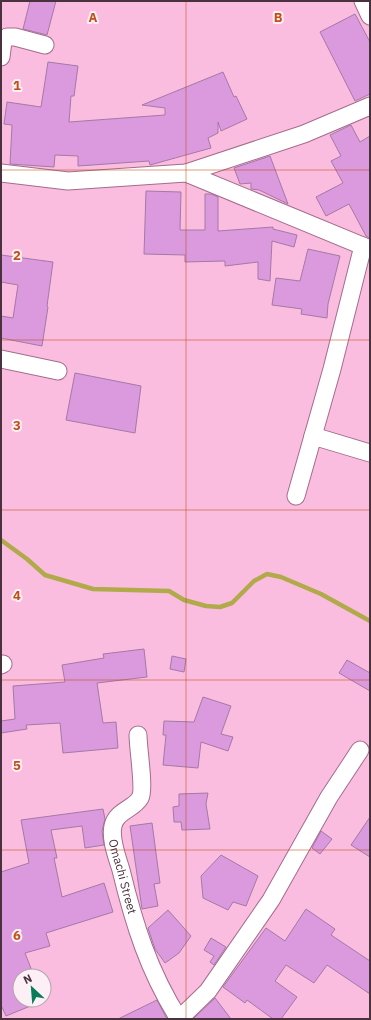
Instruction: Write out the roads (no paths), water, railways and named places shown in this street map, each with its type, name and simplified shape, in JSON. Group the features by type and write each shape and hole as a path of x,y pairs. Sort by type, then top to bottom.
{"street":[{"path":"363,1 370,16"},
{"path":"1,57 3,41 7,37 15,37 45,45"},
{"path":"1,173 68,181 186,173 304,134 370,106"},
{"path":"186,173 367,248 296,496"},
{"path":"1,359 58,371"},
{"path":"313,436 370,453"},
{"name":"Omachi Street","path":"138,735 139,764 143,792 140,800 119,815 113,825 114,844 133,920 162,991 178,1019"},
{"path":"178,1019 208,991 272,900 329,797 360,750"}],"waterway":[{"path":"1,540 27,559 45,575 93,589 169,591 184,600 206,606 220,607 232,603 254,581 267,574 281,577 321,594 370,621"}]}
